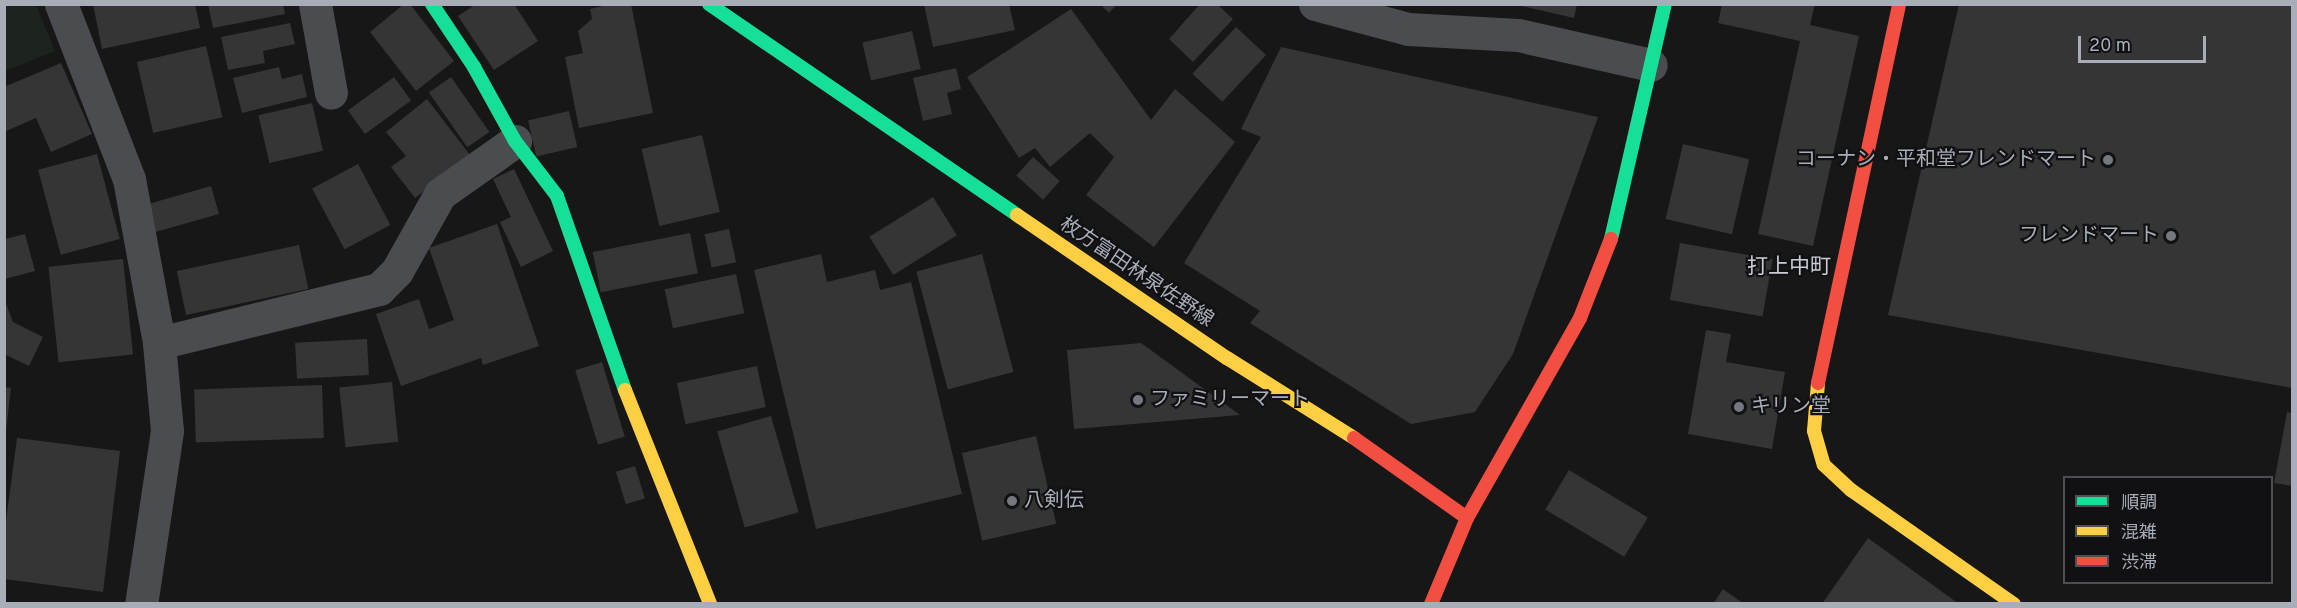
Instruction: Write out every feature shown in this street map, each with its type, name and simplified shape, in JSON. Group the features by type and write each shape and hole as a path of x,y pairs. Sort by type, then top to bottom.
{"street":[{"path":"61,4 129,178 159,343 167,431 141,603"},
{"path":"315,4 331,93"},
{"path":"432,4 474,67 514,141 557,196 635,418 710,603"},
{"name":"枚方富田林泉佐野線","path":"710,4 1227,358 1392,462 1467,518"},
{"path":"1315,4 1408,29 1518,35 1651,65"},
{"path":"1431,603 1467,518 1580,318 1618,221 1665,4"},
{"path":"1899,4 1815,396 1814,431 1824,465 1851,490 2014,603"},
{"path":"159,343 379,290 397,271 440,194 514,141"}],"shaded area":[{"path":"5,4 36,5 55,51 5,71"}],"building":[{"path":"93,4 195,4 200,28 102,49"},
{"path":"208,4 283,4 285,14 213,28"},
{"path":"404,4 410,4 454,61 416,91 370,32"},
{"path":"476,4 514,4 538,41 494,70 458,16"},
{"path":"612,4 631,4 653,113 579,128 565,57 583,53 578,31 592,19 590,9"},
{"path":"924,4 1009,4 1015,30 933,47"},
{"path":"1100,4 1117,4 1109,13"},
{"path":"1200,4 1217,4 1233,19 1193,62 1169,39"},
{"path":"1513,4 1577,4 1574,18"},
{"path":"1722,4 1815,4 1810,25 1859,36 1813,246 1758,234 1800,41 1718,23"},
{"name":"コーナン・平和堂フレンドマート","path":"1959,4 2292,4 2292,388 1888,315"},
{"path":"1071,9 1151,120 1175,89 1235,142 1154,247 1086,195 1114,157 1090,133 1050,167 1035,148 1019,158 967,77"},
{"path":"290,23 295,44 263,51 265,63 228,70 221,37"},
{"path":"1236,27 1266,55 1222,102 1192,74"},
{"path":"912,31 921,69 871,80 862,42"},
{"path":"206,46 222,117 153,133 137,62"},
{"path":"1281,47 1598,117 1513,354 1475,412 1411,424 1250,323 1260,311 1184,263 1261,137 1241,129"},
{"path":"61,63 92,134 51,152 36,118 4,132 4,87"},
{"path":"279,67 282,79 302,74 307,97 242,113 233,78"},
{"path":"956,68 961,89 947,93 952,114 923,121 913,78"},
{"path":"394,77 411,100 365,134 348,111"},
{"path":"451,77 489,132 467,147 429,92"},
{"path":"427,99 470,155 415,198 391,167 406,156 386,132"},
{"path":"312,103 323,151 269,163 258,115"},
{"path":"569,111 577,147 536,156 528,120"},
{"path":"702,135 720,212 659,226 642,149"},
{"path":"1683,144 1749,159 1732,234 1666,219"},
{"path":"97,154 120,239 61,255 38,170"},
{"path":"1033,157 1060,181 1043,200 1016,176"},
{"path":"358,164 390,225 344,249 312,188"},
{"path":"514,169 553,251 521,267 500,222 511,217 493,179"},
{"path":"211,186 219,214 154,233 146,205"},
{"path":"933,197 957,235 893,275 869,237"},
{"path":"497,224 539,346 483,365 481,358 401,386 376,314 419,299 429,329 454,320 429,248"},
{"path":"729,229 736,262 712,267 705,234"},
{"path":"690,233 698,273 601,292 593,252"},
{"path":"25,234 35,271 5,279 5,239"},
{"path":"1680,243 1773,259 1763,316 1670,300"},
{"path":"299,245 308,289 186,315 177,271"},
{"path":"821,254 827,282 875,270 880,290 911,282 962,494 816,529 754,270"},
{"path":"982,254 1014,372 948,389 916,272"},
{"path":"123,259 133,354 58,362 48,267"},
{"path":"736,274 744,313 673,328 665,289"},
{"path":"5,301 13,322 43,337 29,366 4,354"},
{"path":"1706,330 1731,334 1726,362 1785,372 1772,449 1688,434"},
{"path":"367,339 369,375 297,379 295,343"},
{"path":"1141,343 1240,415 1074,429 1067,350"},
{"path":"602,362 625,437 598,445 575,370"},
{"path":"757,366 766,407 686,424 677,383"},
{"path":"392,382 398,442 346,447 339,388"},
{"path":"322,385 324,438 196,442 194,389"},
{"path":"4,387 11,388 6,431 4,431"},
{"path":"2287,412 2292,413 2292,486 2274,483"},
{"path":"771,416 799,512 745,528 717,431"},
{"path":"1036,436 1056,524 982,541 962,453"},
{"path":"17,438 120,451 103,592 4,579 4,536"},
{"path":"635,466 645,499 626,504 616,472"},
{"path":"1569,470 1648,517 1624,557 1545,509"},
{"path":"1868,538 1959,604 1822,604"},
{"path":"1723,589 1744,604 1713,604"}],"traffic: fast":[{"path":"432,4 474,67 515,141 557,196 625,390"},
{"path":"709,4 1017,215"},
{"path":"1611,239 1665,4"}],"traffic: slow":[{"path":"1017,215 1227,358 1354,438"},
{"path":"1818,383 1814,431 1824,465 1851,490 2014,604"},
{"path":"625,390 710,604"}],"traffic: jam":[{"path":"1818,383 1899,4"},
{"path":"1467,518 1580,318 1611,239"},
{"path":"1354,438 1467,518 1431,604"}],"place":[{"name":"コーナン・平和堂フレンドマート","path":"2108,160"},
{"name":"フレンドマート","path":"2171,236"},
{"name":"ファミリーマート","path":"1138,400"},
{"name":"キリン堂","path":"1739,407"},
{"name":"八剣伝","path":"1012,501"}],"district":[{"name":"打上中町","path":"1789,268"}]}
